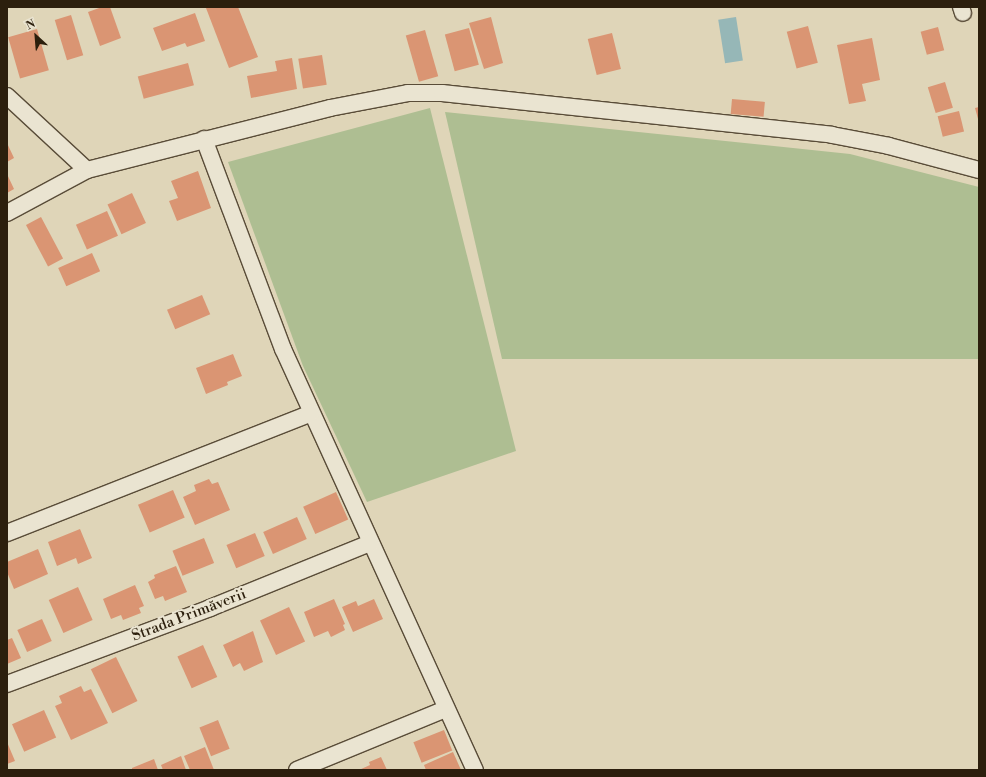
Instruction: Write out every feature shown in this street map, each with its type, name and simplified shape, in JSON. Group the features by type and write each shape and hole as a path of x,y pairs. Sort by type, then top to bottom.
{"street":[{"path":"7,213 87,170 204,139 375,98 408,93 442,93 832,136 889,146 979,170"},
{"path":"7,96 87,170"},
{"path":"204,139 282,349 475,770"},
{"path":"7,533 311,413"},
{"name":"Strada Primăverii","path":"7,684 210,608 370,543"},
{"path":"297,770 446,709"}],"green space":[{"path":"430,108 516,451 367,502 303,366 228,162"},
{"path":"445,112 850,154 979,187 979,359 502,359"}],"water":[{"path":"736,17 743,60 725,63 718,20"}],"building":[{"path":"102,7 110,7 121,38 100,46 88,12"},
{"path":"238,7 258,57 229,68 206,8"},
{"path":"195,13 205,41 187,47 185,43 162,51 153,28"},
{"path":"71,15 83,55 67,60 55,20"},
{"path":"491,17 503,63 484,69 469,23"},
{"path":"808,26 818,63 797,68 787,32"},
{"path":"938,27 944,50 927,55 921,32"},
{"path":"469,28 479,65 455,71 445,34"},
{"path":"37,29 49,70 20,79 8,37"},
{"path":"425,30 438,76 419,82 406,36"},
{"path":"612,33 621,69 597,75 588,39"},
{"path":"872,38 880,80 862,84 866,101 849,104 837,45"},
{"path":"322,55 327,85 303,88 298,59"},
{"path":"292,58 297,89 251,98 247,76 277,71 275,61"},
{"path":"188,63 194,85 144,99 138,76"},
{"path":"945,82 953,108 936,113 928,87"},
{"path":"732,99 765,102 764,117 731,114"},
{"path":"979,107 979,119 978,119 975,108"},
{"path":"959,111 964,131 943,137 938,116"},
{"path":"7,143 14,158 7,162"},
{"path":"198,171 211,208 177,221 169,201 178,198 171,181"},
{"path":"7,174 14,189 7,193"},
{"path":"132,193 146,223 121,234 108,204"},
{"path":"107,211 118,236 87,249 76,225"},
{"path":"41,217 63,258 48,266 26,225"},
{"path":"92,253 100,271 66,286 58,268"},
{"path":"202,295 210,314 175,329 167,310"},
{"path":"233,354 242,376 227,382 228,385 206,394 196,368"},
{"path":"209,479 212,484 218,482 230,510 195,525 183,497 196,491 194,485"},
{"path":"173,490 185,518 150,532 138,505"},
{"path":"336,492 348,519 315,534 303,507"},
{"path":"297,517 307,539 273,554 263,532"},
{"path":"80,529 92,558 78,564 76,558 57,566 48,542"},
{"path":"255,533 265,556 236,568 226,545"},
{"path":"204,538 214,563 183,576 172,551"},
{"path":"38,549 48,574 14,589 7,572 7,562"},
{"path":"176,566 187,592 165,601 163,596 155,599 148,582 155,578 154,575"},
{"path":"135,585 144,606 139,608 141,613 123,620 121,615 111,619 103,599"},
{"path":"78,587 93,620 63,633 49,600"},
{"path":"334,599 345,624 343,625 345,630 331,637 328,631 314,637 304,612"},
{"path":"374,599 383,619 353,632 342,607 356,601 358,606"},
{"path":"289,607 305,641 276,655 260,621"},
{"path":"42,619 52,641 27,652 17,630"},
{"path":"253,631 263,662 244,671 240,663 233,667 223,645"},
{"path":"12,638 21,658 7,664 7,640"},
{"path":"203,645 217,677 192,688 177,656"},
{"path":"116,657 137,701 112,713 91,669"},
{"path":"81,686 84,692 91,689 108,723 71,740 55,706 62,703 59,696"},
{"path":"44,710 56,737 24,752 12,724"},
{"path":"218,720 230,749 211,756 199,727"},
{"path":"444,730 452,750 422,763 413,742"},
{"path":"7,742 15,761 7,764"},
{"path":"205,747 214,770 190,770 184,756"},
{"path":"453,752 461,770 426,770 424,765"},
{"path":"181,756 186,770 163,770 161,765"},
{"path":"381,757 387,770 359,770 370,765 369,762"},
{"path":"154,759 158,770 132,770 132,768"}]}
